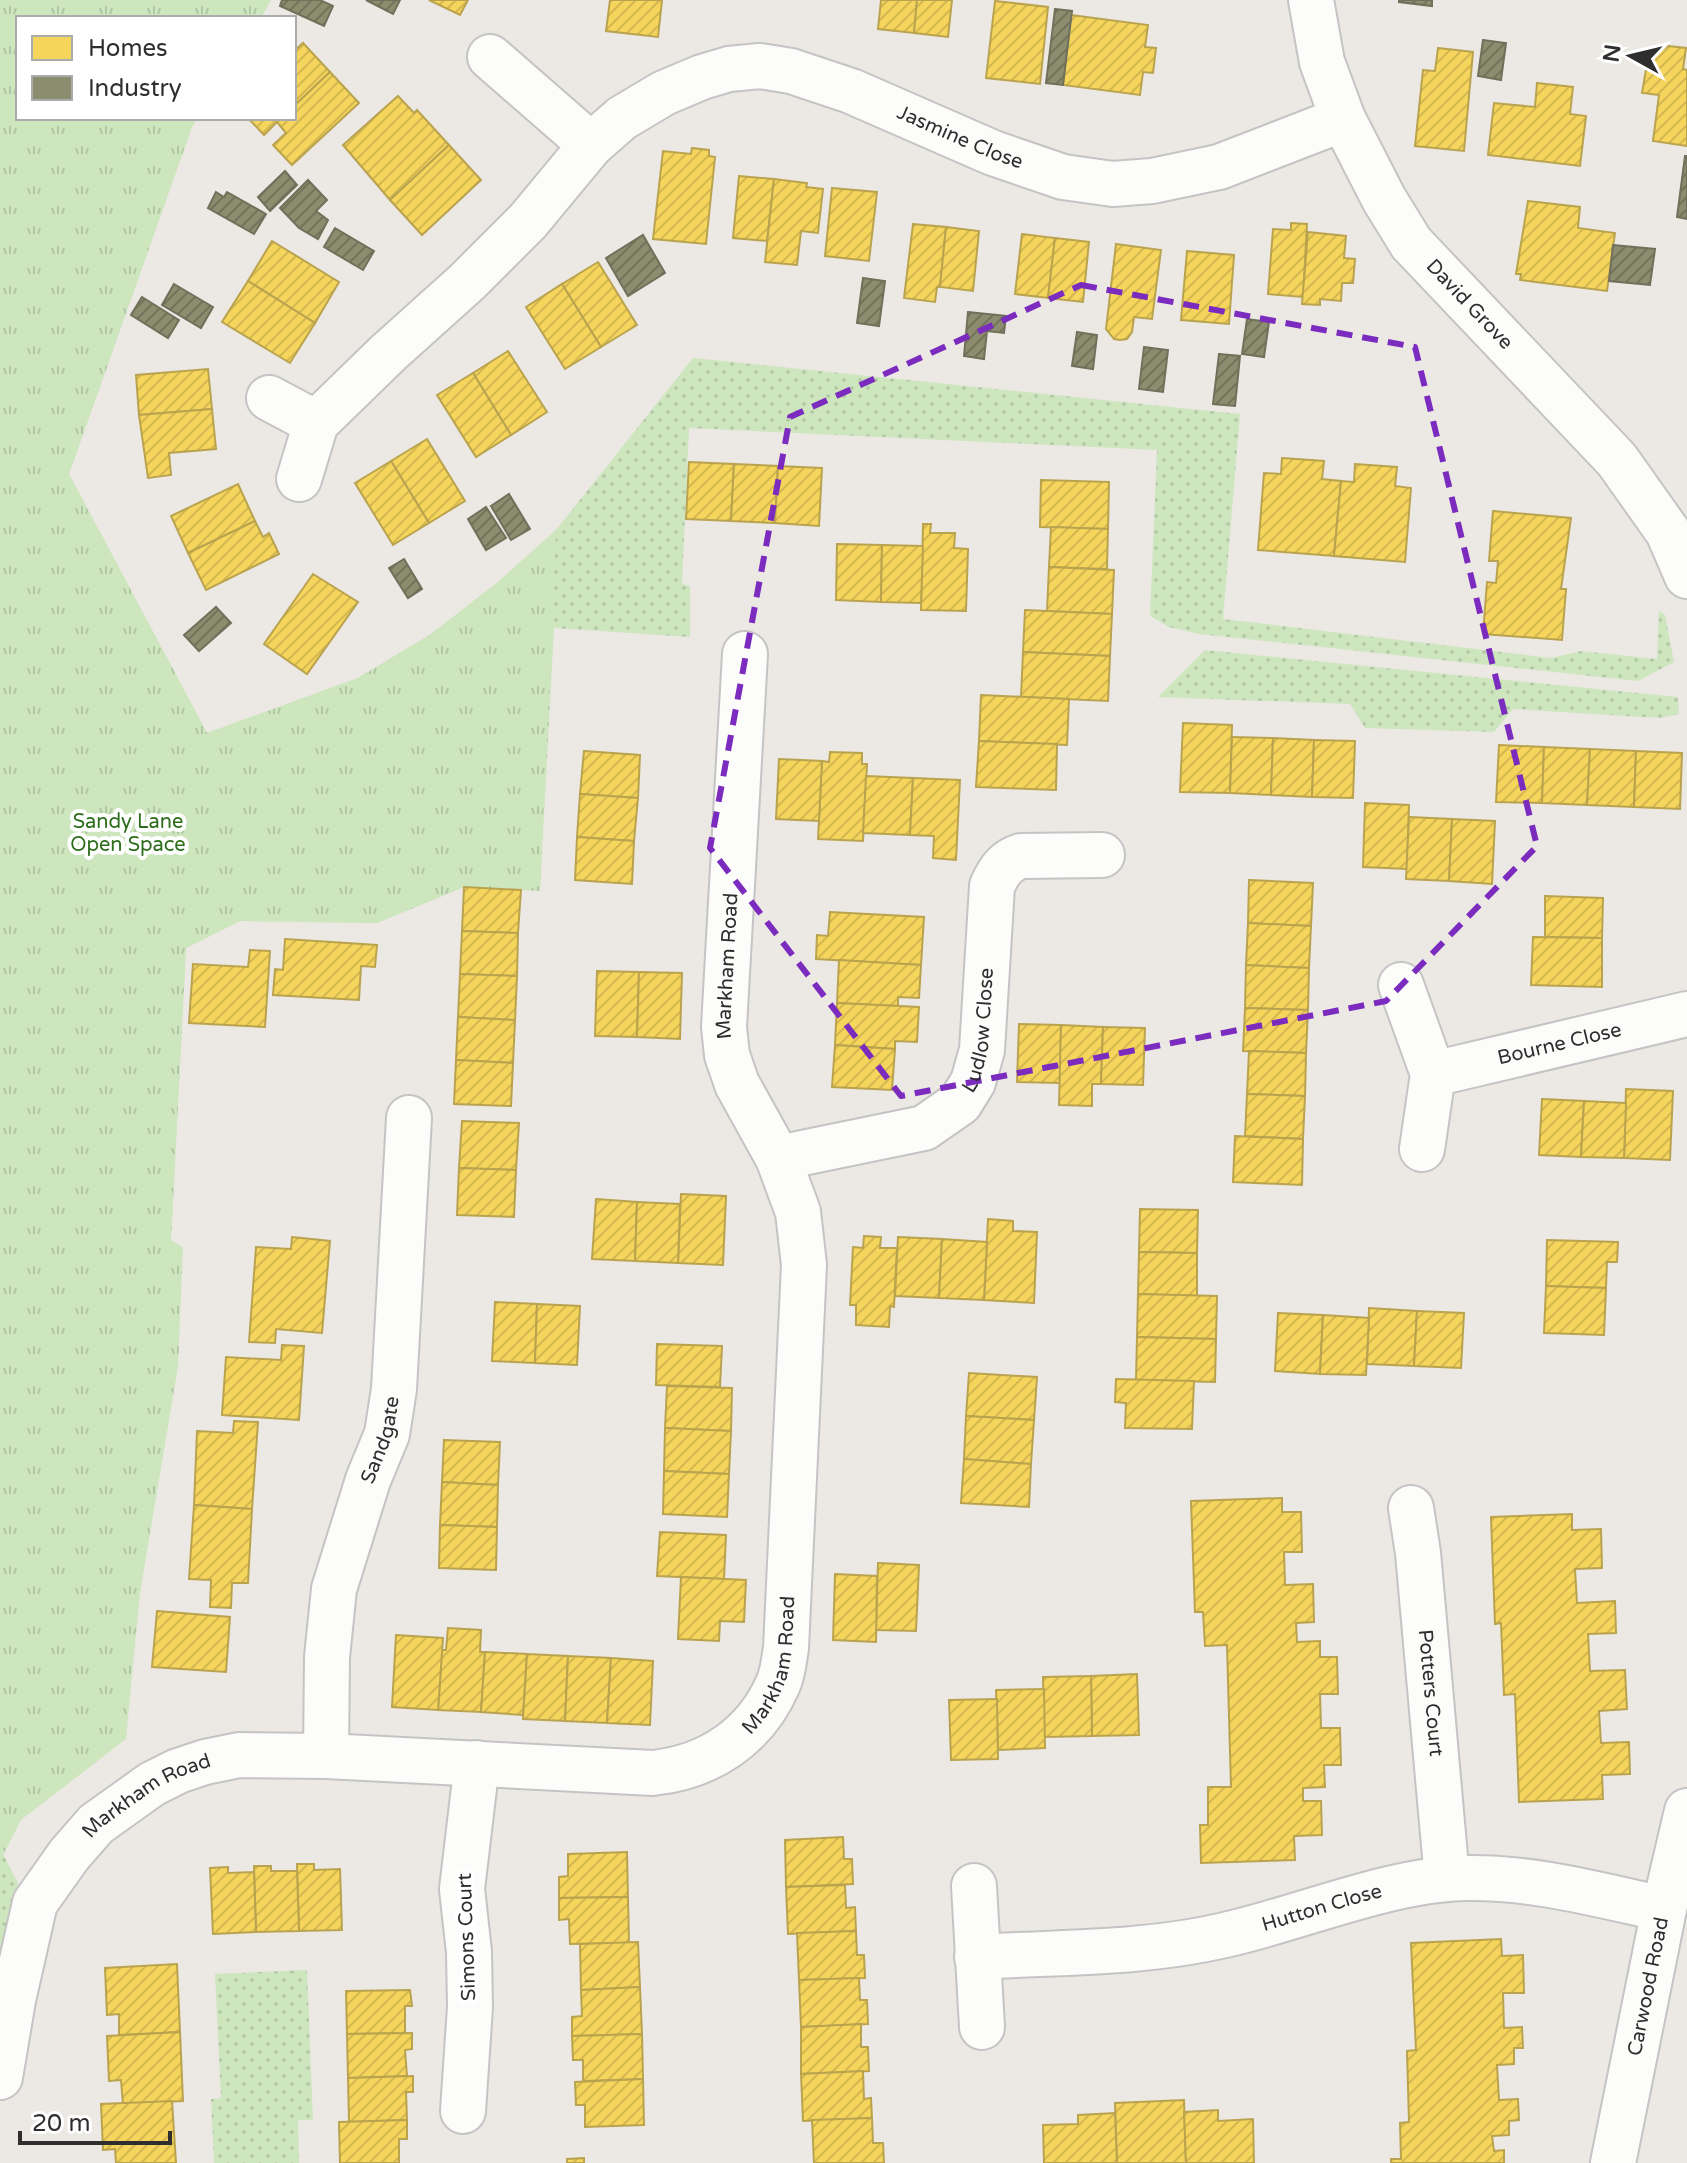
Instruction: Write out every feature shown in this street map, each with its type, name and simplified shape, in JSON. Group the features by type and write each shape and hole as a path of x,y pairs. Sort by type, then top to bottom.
{"street":[{"name":"David Grove","path":"1311,0 1322,62 1343,119 1384,199 1411,243 1617,460 1668,532 1687,576"},
{"path":"490,57 591,145"},
{"name":"Jasmine Close","path":"299,479 316,423 518,232 591,145 622,118 664,93 729,69 760,66 791,71 851,91 993,153 1063,177 1113,184 1152,181 1219,167 1343,119"},
{"path":"269,398 316,423"},
{"name":"Markham Road","path":"0,2077 13,2000 35,1903 69,1855 96,1824 152,1784 205,1762 239,1755 326,1756 653,1773 678,1770 705,1761 732,1744 759,1719 779,1682 786,1648 804,1265 798,1212 778,1158 737,1084 727,1055 724,1027 745,654"},
{"name":"Ludlow Close","path":"778,1158 924,1128 960,1103 973,1082 982,1050 992,886 999,872 1010,860 1021,856 1102,855"},
{"path":"1401,985 1433,1074 1422,1149"},
{"name":"Bourne Close","path":"1433,1074 1687,1014"},
{"name":"Sandgate","path":"326,1756 327,1657 334,1589 368,1480 387,1434 394,1389 409,1118"},
{"name":"Potters Court","path":"1411,1508 1418,1553 1447,1879"},
{"name":"Simons Court","path":"463,2111 470,2007 469,1952 462,1889 477,1763"},
{"name":"Carwood Road","path":"1613,2163 1687,1811"},
{"name":"Hutton Close","path":"977,1957 1184,1944 1396,1888 1447,1879 1550,1884 1664,1909"},
{"path":"974,1886 982,2027"}],"highlighted area":[{"path":"1081,285 1415,347 1537,846 1386,1001 901,1096 710,848 790,417"}],"green space":[{"name":"Sandy Lane Open Space","path":"0,0 271,0 262,16 16,16 16,120 197,120 69,474 207,733 358,678 431,634 498,582 556,530 540,891 464,887 377,923 240,921 186,948 171,1240 183,1247 178,1367 140,1593 126,1739 21,1820 0,1861"},
{"path":"197,120 69,474 207,733 358,678 431,634 498,582 556,530 693,358 1240,414 1223,619 1551,658 1581,651 1657,659 1659,611 1665,615 1674,662 1638,681 1199,634 1169,627 1150,616 1157,450 689,428 682,584 690,586 690,637 554,628 540,891 464,887 377,923 240,921 186,948 171,1241 66,1249 214,817 0,346"},
{"path":"1205,650 1678,697 1679,714 1660,718 1513,709 1494,732 1365,728 1350,704 1158,697"},
{"path":"0,1848 18,1883 0,1969"},
{"path":"307,1970 313,2120 298,2120 299,2163 214,2163 211,2099 221,2098 215,1974"}],"building: Homes":[{"path":"429,0 468,0 460,15"},
{"path":"610,0 662,0 658,37 606,31"},
{"path":"881,0 917,0 914,33 878,29"},
{"path":"917,0 952,0 948,37 914,33"},
{"path":"995,1 1048,7 1040,84 986,78"},
{"path":"1071,15 1148,25 1145,47 1156,48 1153,73 1143,72 1140,95 1063,85"},
{"path":"303,43 330,72 296,104 296,49"},
{"path":"1668,46 1686,48 1683,69 1687,70 1687,146 1653,141 1659,95 1642,93 1648,58"},
{"path":"1438,48 1473,52 1464,151 1415,146 1423,70 1435,71"},
{"path":"330,72 359,103 292,165 273,145 286,133 277,122 296,120 296,104"},
{"path":"1537,83 1573,87 1570,114 1586,116 1580,166 1488,155 1494,103 1535,107"},
{"path":"398,96 414,113 417,110 449,145 390,200 343,145"},
{"path":"250,120 279,120 264,135"},
{"path":"449,145 481,180 422,235 390,200"},
{"path":"692,148 709,150 709,156 715,157 706,244 653,239 663,151 691,154"},
{"path":"739,176 774,179 767,241 733,238"},
{"path":"774,179 807,183 806,187 823,189 818,233 801,231 797,265 765,262"},
{"path":"832,188 877,192 869,261 825,256"},
{"path":"1528,201 1580,207 1578,228 1615,233 1607,291 1520,280 1521,274 1516,274"},
{"path":"1291,223 1307,224 1303,297 1268,294 1273,229 1291,230"},
{"path":"913,224 946,227 940,287 937,287 935,302 904,298"},
{"path":"946,227 979,231 973,291 940,287"},
{"path":"1308,232 1346,236 1344,258 1355,259 1353,283 1342,283 1341,301 1320,299 1320,305 1302,304"},
{"path":"1022,234 1055,238 1048,298 1015,294"},
{"path":"1055,238 1089,242 1083,302 1048,298"},
{"path":"272,241 339,282 315,323 248,281"},
{"path":"1116,244 1161,250 1152,319 1134,317 1132,332 1127,339 1120,340 1114,339 1106,329"},
{"path":"1187,251 1234,255 1229,324 1181,320"},
{"path":"598,262 637,325 601,347 562,284"},
{"path":"248,281 315,323 290,363 222,322"},
{"path":"562,284 601,347 565,369 526,307"},
{"path":"508,351 547,412 511,435 473,373"},
{"path":"208,369 212,409 139,415 136,375"},
{"path":"473,373 511,435 476,457 437,395"},
{"path":"212,409 216,449 169,453 171,475 148,478 139,415"},
{"path":"427,439 465,501 429,523 391,461"},
{"path":"1282,458 1324,461 1322,479 1341,481 1334,556 1258,550 1264,473 1281,474"},
{"path":"391,461 429,523 393,545 355,483"},
{"path":"689,462 734,464 731,521 686,519"},
{"path":"734,464 778,466 775,523 731,521"},
{"path":"1355,464 1397,467 1395,486 1411,488 1405,562 1334,556 1341,481 1354,482"},
{"path":"778,466 822,468 819,526 775,523"},
{"path":"1041,480 1109,482 1108,529 1040,527"},
{"path":"238,484 255,521 188,553 171,516"},
{"path":"1493,511 1571,518 1561,589 1566,589 1562,640 1483,634 1487,582 1496,583 1498,561 1489,561"},
{"path":"255,521 263,537 269,533 279,554 206,590 188,553"},
{"path":"923,524 931,524 930,533 955,533 954,548 968,549 966,611 921,610"},
{"path":"1051,527 1108,529 1107,569 1049,567"},
{"path":"837,544 882,545 881,602 836,600"},
{"path":"882,545 923,546 921,603 881,602"},
{"path":"1049,567 1114,570 1112,614 1047,611"},
{"path":"313,574 358,602 307,674 264,644"},
{"path":"1025,610 1112,614 1110,656 1023,652"},
{"path":"1023,652 1110,656 1108,701 1021,697"},
{"path":"981,695 1069,699 1067,745 979,741"},
{"path":"1183,723 1232,725 1230,793 1180,792"},
{"path":"1232,737 1273,738 1271,795 1230,793"},
{"path":"1273,738 1314,740 1312,797 1271,795"},
{"path":"1314,740 1355,741 1353,798 1312,797"},
{"path":"979,741 1057,744 1056,790 976,787"},
{"path":"1499,745 1544,747 1542,803 1496,802"},
{"path":"1544,747 1590,749 1587,805 1542,803"},
{"path":"1590,749 1636,751 1634,807 1587,805"},
{"path":"584,751 640,755 638,798 580,794"},
{"path":"1636,751 1682,753 1680,809 1634,807"},
{"path":"830,752 862,753 862,764 867,764 863,841 818,839 822,761 829,762"},
{"path":"779,759 822,761 819,821 776,819"},
{"path":"866,776 913,778 910,835 863,833"},
{"path":"913,778 960,780 956,860 933,858 934,836 910,835"},
{"path":"580,794 638,798 634,841 577,837"},
{"path":"1365,803 1409,805 1407,869 1363,867"},
{"path":"1409,817 1452,819 1449,881 1406,879"},
{"path":"1452,819 1495,821 1492,884 1449,881"},
{"path":"577,837 634,841 632,884 575,880"},
{"path":"1249,880 1313,883 1311,926 1248,923"},
{"path":"464,887 521,890 518,933 462,931"},
{"path":"1545,896 1603,898 1602,938 1545,937"},
{"path":"830,912 924,917 921,965 816,959 817,935 828,936"},
{"path":"1248,923 1311,926 1309,968 1246,965"},
{"path":"462,931 518,933 517,976 460,974"},
{"path":"1533,937 1602,938 1602,987 1531,985"},
{"path":"285,939 377,945 375,967 361,966 359,1000 273,995 275,969 283,970"},
{"path":"250,950 270,951 265,1027 189,1023 193,964 248,967"},
{"path":"839,960 921,965 919,998 898,997 898,1006 837,1003"},
{"path":"1246,965 1309,968 1308,1010 1245,1008"},
{"path":"597,971 639,972 637,1037 595,1036"},
{"path":"639,972 682,973 680,1039 637,1037"},
{"path":"460,974 517,976 515,1020 458,1017"},
{"path":"837,1003 919,1007 917,1042 895,1041 895,1049 835,1045"},
{"path":"1245,1008 1308,1010 1306,1053 1243,1051"},
{"path":"458,1017 515,1020 513,1063 456,1060"},
{"path":"1019,1024 1061,1025 1060,1083 1017,1082"},
{"path":"1061,1025 1103,1027 1101,1084 1092,1084 1092,1106 1059,1105"},
{"path":"1103,1027 1145,1028 1143,1085 1101,1084"},
{"path":"835,1045 895,1049 892,1090 832,1087"},
{"path":"1249,1051 1306,1053 1305,1096 1247,1094"},
{"path":"456,1060 513,1063 511,1106 454,1104"},
{"path":"1626,1089 1673,1091 1670,1160 1624,1158"},
{"path":"1247,1094 1305,1096 1303,1139 1245,1136"},
{"path":"1542,1099 1584,1101 1581,1157 1539,1155"},
{"path":"1584,1101 1626,1103 1624,1158 1581,1157"},
{"path":"462,1121 519,1123 516,1170 459,1168"},
{"path":"1235,1136 1303,1139 1302,1185 1233,1182"},
{"path":"459,1168 516,1170 514,1217 457,1215"},
{"path":"681,1194 726,1196 723,1265 678,1263"},
{"path":"596,1199 637,1202 635,1261 592,1259"},
{"path":"637,1202 680,1204 678,1263 635,1261"},
{"path":"1140,1209 1198,1210 1197,1253 1139,1252"},
{"path":"988,1219 1013,1221 1013,1231 1037,1232 1034,1303 984,1300"},
{"path":"864,1236 881,1237 880,1248 897,1248 894,1307 890,1306 889,1327 856,1325 856,1305 850,1305 853,1247 863,1248"},
{"path":"292,1237 330,1241 322,1333 276,1329 275,1343 249,1342 256,1247 291,1249"},
{"path":"898,1237 942,1239 939,1298 895,1296"},
{"path":"942,1239 987,1242 984,1300 939,1298"},
{"path":"1547,1240 1618,1242 1617,1262 1607,1262 1606,1288 1546,1286"},
{"path":"1139,1252 1197,1253 1197,1296 1138,1294"},
{"path":"1546,1286 1606,1288 1604,1335 1544,1333"},
{"path":"1138,1294 1217,1296 1216,1339 1137,1337"},
{"path":"495,1302 537,1304 535,1363 492,1361"},
{"path":"537,1304 580,1306 577,1365 535,1363"},
{"path":"1369,1308 1417,1311 1414,1366 1367,1364"},
{"path":"1417,1311 1464,1313 1461,1368 1414,1366"},
{"path":"1278,1313 1323,1315 1320,1374 1275,1371"},
{"path":"1323,1315 1369,1318 1366,1375 1320,1374"},
{"path":"1137,1337 1216,1339 1215,1382 1136,1380"},
{"path":"657,1344 722,1346 720,1387 656,1385"},
{"path":"282,1345 304,1346 299,1420 222,1415 226,1357 281,1360"},
{"path":"969,1373 1037,1377 1034,1420 966,1416"},
{"path":"1116,1379 1194,1381 1192,1429 1125,1428 1126,1403 1115,1402"},
{"path":"667,1386 732,1388 731,1431 665,1428"},
{"path":"966,1416 1034,1420 1031,1464 964,1459"},
{"path":"234,1421 258,1422 252,1509 194,1505 197,1431 233,1433"},
{"path":"665,1428 731,1431 729,1474 664,1471"},
{"path":"444,1440 500,1442 498,1485 442,1482"},
{"path":"964,1459 1031,1464 1029,1507 961,1503"},
{"path":"664,1471 729,1474 727,1517 663,1514"},
{"path":"442,1482 498,1485 497,1527 440,1525"},
{"path":"1282,1498 1282,1512 1301,1512 1302,1552 1284,1552 1285,1585 1313,1584 1314,1622 1296,1623 1297,1642 1320,1641 1320,1657 1337,1657 1338,1694 1320,1694 1321,1728 1340,1728 1341,1765 1324,1765 1325,1787 1303,1788 1303,1801 1321,1801 1322,1835 1294,1836 1295,1860 1201,1863 1200,1825 1208,1825 1208,1787 1231,1787 1227,1645 1205,1646 1203,1612 1195,1612 1191,1501"},
{"path":"194,1505 252,1509 248,1583 232,1583 231,1608 210,1607 211,1580 189,1579"},
{"path":"1572,1514 1572,1530 1601,1529 1602,1568 1575,1569 1577,1603 1615,1601 1616,1633 1588,1634 1590,1671 1625,1670 1627,1709 1599,1711 1601,1743 1629,1742 1630,1774 1602,1775 1603,1799 1519,1802 1515,1694 1504,1695 1501,1623 1495,1624 1491,1517"},
{"path":"440,1525 497,1527 496,1570 439,1568"},
{"path":"660,1532 726,1535 724,1579 657,1576"},
{"path":"878,1563 919,1565 916,1631 876,1630"},
{"path":"835,1574 877,1576 876,1642 833,1640"},
{"path":"681,1577 746,1580 744,1622 720,1621 719,1641 678,1639"},
{"path":"157,1611 230,1617 226,1672 152,1667"},
{"path":"448,1628 481,1630 480,1652 485,1652 481,1712 438,1710 442,1650 446,1650"},
{"path":"396,1635 443,1638 438,1710 392,1707"},
{"path":"485,1652 527,1654 523,1715 481,1712"},
{"path":"527,1654 568,1656 565,1721 523,1719"},
{"path":"568,1656 611,1658 607,1723 565,1721"},
{"path":"611,1658 653,1661 650,1725 607,1723"},
{"path":"1137,1674 1139,1735 1092,1736 1091,1676"},
{"path":"1091,1676 1092,1736 1044,1737 1043,1677"},
{"path":"1044,1689 1045,1748 998,1750 996,1690"},
{"path":"997,1699 998,1759 951,1760 949,1700"},
{"path":"843,1837 844,1859 852,1859 853,1884 786,1887 785,1840"},
{"path":"627,1852 628,1897 559,1898 559,1877 568,1876 568,1854"},
{"path":"297,1864 314,1864 314,1870 340,1869 342,1930 299,1931"},
{"path":"254,1866 271,1866 271,1871 297,1871 299,1931 256,1932"},
{"path":"228,1867 228,1873 254,1872 256,1932 213,1934 210,1868"},
{"path":"845,1885 846,1908 855,1907 856,1931 788,1934 786,1887"},
{"path":"628,1897 629,1943 570,1944 569,1919 559,1920 559,1898"},
{"path":"856,1931 857,1955 864,1955 865,1978 799,1980 797,1933"},
{"path":"1501,1939 1502,1956 1523,1955 1524,1993 1503,1993 1504,2028 1522,2027 1523,2048 1514,2048 1514,2064 1497,2065 1499,2100 1518,2099 1519,2120 1509,2121 1509,2135 1492,2136 1494,2151 1504,2150 1504,2163 1391,2163 1391,2159 1401,2159 1400,2123 1409,2122 1407,2051 1416,2050 1411,1943"},
{"path":"638,1942 640,1987 581,1990 580,1944"},
{"path":"177,1964 180,2032 119,2035 119,2014 107,2015 105,1968"},
{"path":"859,1978 860,2000 867,2000 868,2024 801,2027 799,1980"},
{"path":"640,1987 642,2034 572,2036 572,2017 582,2016 581,1990"},
{"path":"410,1990 412,2006 405,2006 405,2033 347,2034 346,1991"},
{"path":"861,2024 861,2047 868,2047 869,2071 801,2074 801,2027"},
{"path":"180,2032 183,2101 123,2104 121,2080 109,2081 107,2036"},
{"path":"412,2033 412,2049 405,2050 407,2076 348,2078 347,2034"},
{"path":"642,2034 643,2079 583,2081 583,2060 573,2060 572,2036"},
{"path":"863,2071 864,2099 871,2098 872,2118 803,2121 801,2074"},
{"path":"413,2076 413,2092 406,2092 407,2120 349,2122 348,2078"},
{"path":"643,2079 644,2125 585,2127 585,2105 576,2105 575,2082"},
{"path":"1184,2100 1186,2163 1117,2163 1115,2103"},
{"path":"172,2101 176,2163 116,2163 115,2149 103,2150 101,2104"},
{"path":"1218,2110 1218,2121 1253,2119 1254,2163 1186,2163 1184,2112"},
{"path":"1115,2113 1117,2163 1044,2163 1043,2125 1078,2124 1078,2115"},
{"path":"872,2118 873,2143 883,2143 884,2163 814,2163 812,2120"},
{"path":"407,2120 407,2139 399,2139 399,2163 340,2163 339,2122"},
{"path":"584,2158 584,2163 567,2163 567,2159"}],"building: Industry":[{"path":"282,0 320,0 333,6 324,26 280,6"},
{"path":"366,0 400,0 393,14"},
{"path":"1432,0 1432,6 1399,2"},
{"path":"1055,9 1072,11 1063,85 1046,83"},
{"path":"1483,40 1506,43 1501,80 1478,76"},
{"path":"1687,156 1687,219 1677,217"},
{"path":"285,171 297,185 270,211 258,197"},
{"path":"308,180 327,200 316,211 328,220 318,239 299,228 280,208"},
{"path":"216,192 224,197 227,192 266,214 254,234 208,208"},
{"path":"335,228 374,251 363,270 324,247"},
{"path":"643,235 665,273 628,296 606,258"},
{"path":"1613,245 1655,249 1650,285 1609,281"},
{"path":"863,278 885,281 879,326 857,323"},
{"path":"174,284 213,307 201,328 162,305"},
{"path":"142,297 179,320 168,338 131,315"},
{"path":"968,312 1006,316 1004,333 987,331 984,359 964,356"},
{"path":"1247,319 1269,322 1264,357 1242,354"},
{"path":"1077,332 1097,335 1093,369 1072,366"},
{"path":"1144,347 1168,350 1163,392 1139,389"},
{"path":"1219,354 1240,356 1235,406 1213,404"},
{"path":"509,494 530,529 511,540 491,506"},
{"path":"486,507 506,538 486,550 468,519"},
{"path":"404,559 422,589 408,598 389,568"},
{"path":"216,607 231,623 199,651 184,635"}]}
